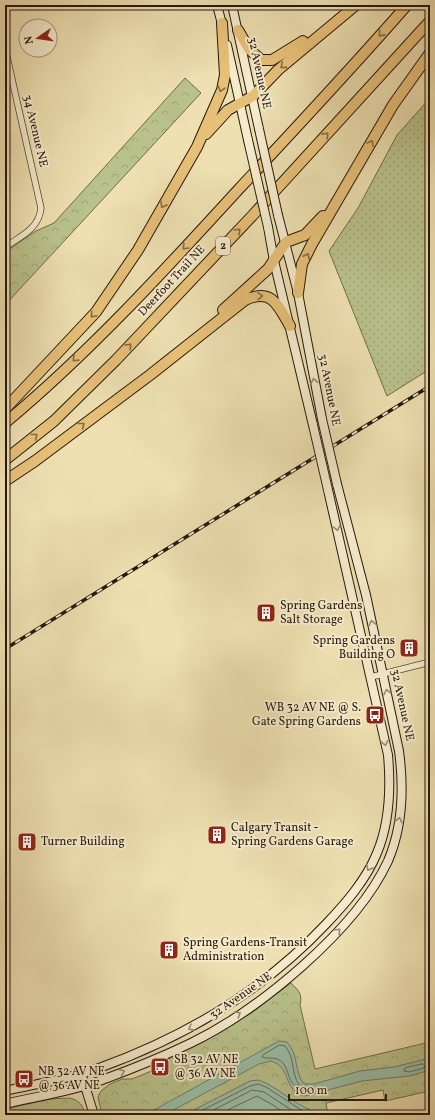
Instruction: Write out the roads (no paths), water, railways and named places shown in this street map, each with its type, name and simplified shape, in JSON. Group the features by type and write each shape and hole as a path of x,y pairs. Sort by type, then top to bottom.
{"highway":[{"path":"197,147 228,110 253,96 278,70 356,5"},
{"path":"238,30 249,49 256,56 261,60 272,60 294,48 356,5"},
{"name":"Deerfoot Trail NE","path":"5,423 30,402 117,318 219,210 407,5"},
{"name":"Deerfoot Trail NE","path":"5,460 54,421 116,360 253,215 430,21"},
{"path":"5,409 96,312 138,250 197,147 222,90 225,75 222,23"},
{"path":"298,293 302,264 337,200 393,105 430,53"},
{"path":"150,375 268,269 286,242 305,235 337,200"},
{"path":"5,481 35,461 150,375 245,300 261,295 273,300 290,326"}],"main road":[{"name":"32 Avenue NE","path":"5,1091 81,1073 146,1050 174,1036 245,994 310,941 356,889 377,854 384,832 389,805 390,778 388,755 274,261 268,227 217,5"},
{"name":"32 Avenue NE","path":"5,1104 86,1086 152,1061 192,1042 254,1004 317,953 368,896 388,860 402,807 403,777 384,674 322,419 298,293 278,215 232,5"},
{"path":"81,1073 93,1112"}],"street":[{"name":"34 Avenue NE","path":"5,48 41,208 40,219 33,228 5,247"},
{"path":"371,677 430,662"}],"water":[{"path":"279,1041 287,1042 291,1047 299,1074 304,1084 314,1084 360,1071 394,1067 430,1058 430,1070 409,1076 362,1081 305,1096 299,1095 295,1092 280,1066 271,1061 259,1064 164,1115 145,1115"},
{"path":"259,1080 311,1110 314,1115 184,1115 250,1081"}],"railway":[{"path":"5,649 430,386"}],"place":[{"name":"Spring Gardens Salt Storage","path":"266,613"},
{"name":"Spring Gardens Building O","path":"409,648"},
{"name":"WB 32 AV NE @ S. Gate Spring Gardens","path":"375,715"},
{"name":"Calgary Transit - Spring Gardens Garage","path":"217,835"},
{"name":"Turner Building","path":"27,842"},
{"name":"Spring Gardens-Transit Administration","path":"169,950"},
{"name":"SB 32 AV NE @ 36 AV NE","path":"160,1067"},
{"name":"NB 32 AV NE @ 36 AV NE","path":"24,1079"}]}
